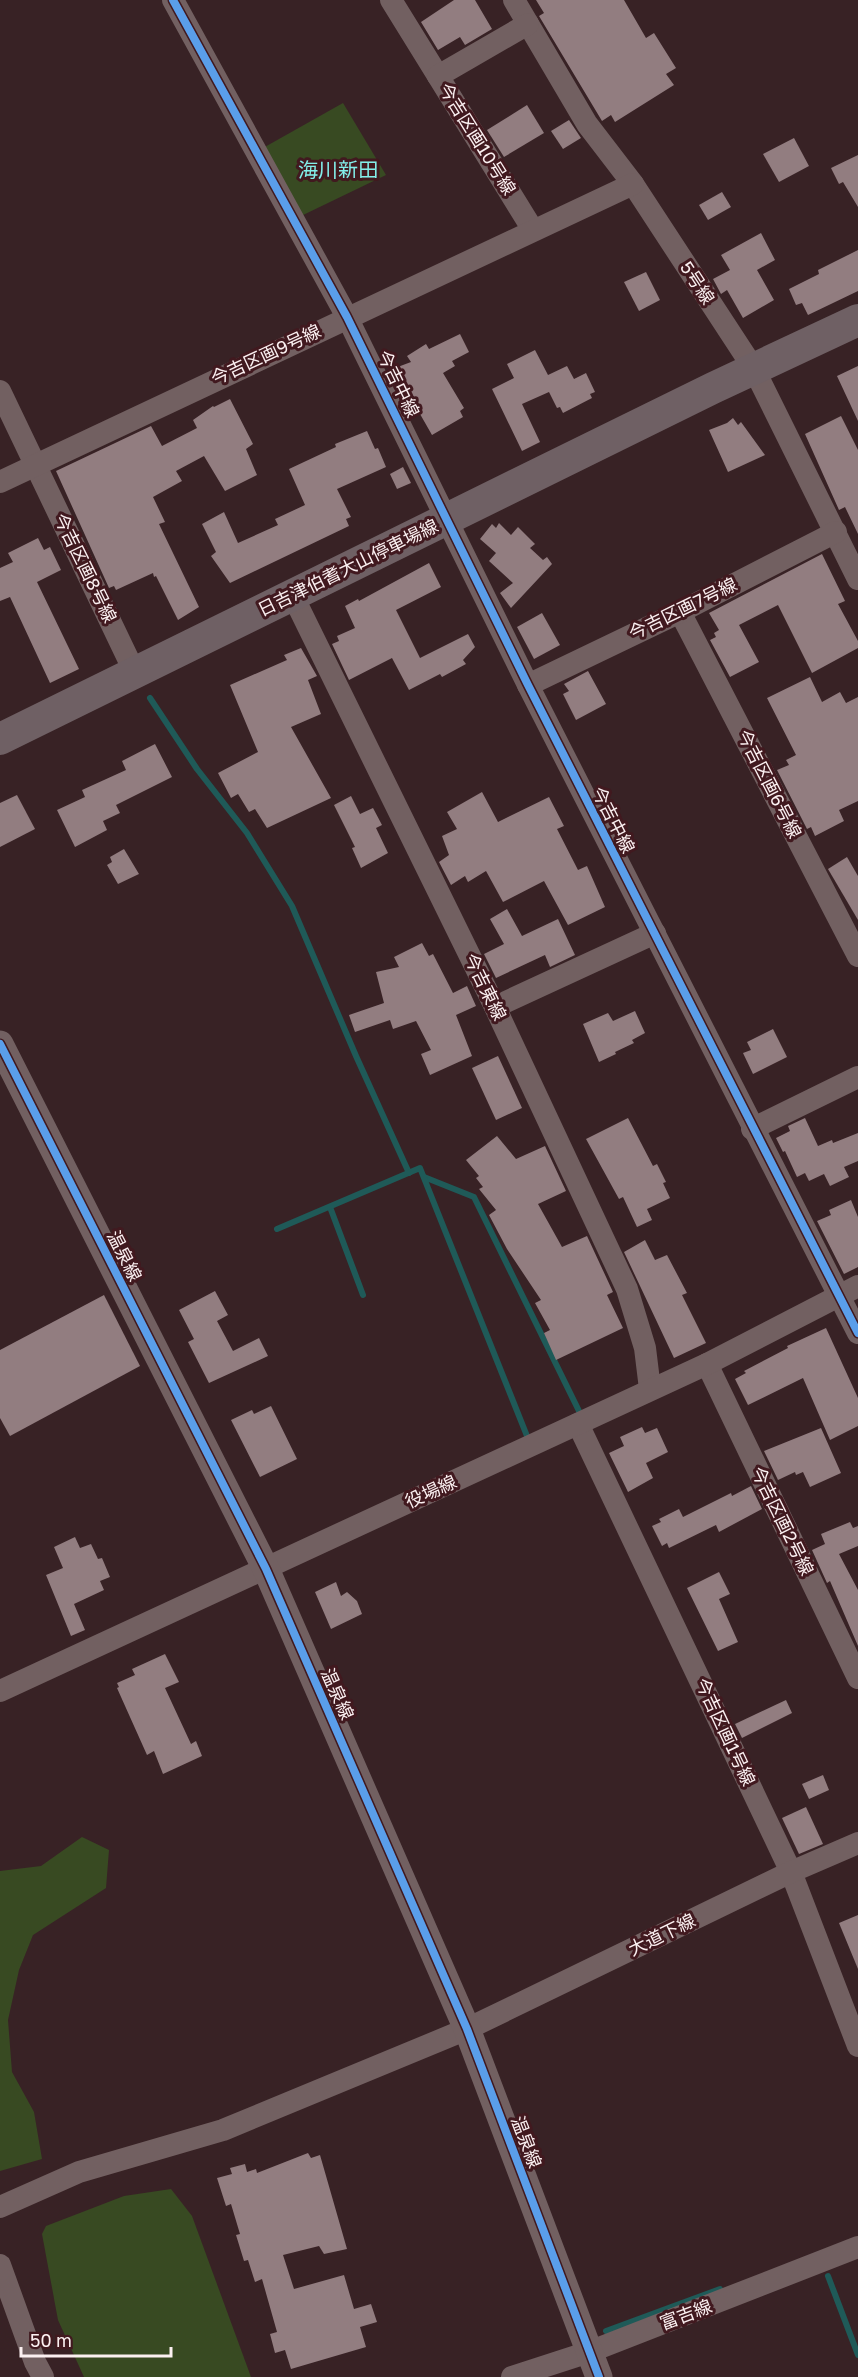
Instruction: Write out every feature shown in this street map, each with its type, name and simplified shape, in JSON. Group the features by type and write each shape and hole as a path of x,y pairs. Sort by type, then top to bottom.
{"main road":[{"name":"日吉津伯耆大山停車場線","path":"0,739 134,671 858,320"}],"street":[{"name":"今吉中線","path":"173,0 347,317 528,685 752,1129 858,1333"},
{"path":"391,0 438,76"},
{"name":"5号線","path":"514,0 587,124 633,184 754,369 858,579"},
{"name":"今吉区画10号線","path":"528,24 438,76 532,230"},
{"name":"今吉区画9号線","path":"0,482 633,184"},
{"name":"今吉区画8号線","path":"0,391 134,671"},
{"name":"今吉区画7号線","path":"528,685 680,612 836,532"},
{"name":"今吉東線","path":"292,594 495,1007 627,1289 645,1348 650,1389"},
{"name":"今吉区画6号線","path":"680,612 858,956"},
{"path":"495,1007 655,933"},
{"name":"温泉線","path":"0,1044 266,1569 467,2029 598,2377"},
{"path":"752,1129 858,1077"},
{"name":"役場線","path":"0,1691 707,1364 858,1286"},
{"name":"今吉区画2号線","path":"707,1364 858,1678"},
{"name":"今吉区画1号線","path":"578,1424 791,1872 858,2046"},
{"name":"大道下線","path":"0,2207 79,2172 223,2130 467,2029 791,1872 858,1843"},
{"name":"富吉線","path":"512,2377 589,2352 858,2247"},
{"path":"0,2265 35,2362 43,2377"}],"green space":[{"path":"343,103 386,175 301,216 263,148"},
{"path":"82,1837 109,1850 106,1888 33,1935 19,1970 8,2020 12,2072 34,2112 42,2159 0,2171 0,1871 41,1866"},
{"path":"171,2189 192,2216 251,2377 84,2377 58,2320 42,2234 46,2226 124,2196"}],"building":[{"path":"454,0 475,0 492,29 465,45 460,37 438,50 421,22"},
{"path":"536,0 624,0 646,38 654,33 676,68 666,74 674,85 615,122 611,115 602,121 539,16 544,13"},
{"path":"527,105 544,133 504,157 487,130"},
{"path":"569,120 581,138 563,149 551,131"},
{"path":"794,138 809,166 779,182 763,154"},
{"path":"858,155 858,207 843,182 839,184 831,168"},
{"path":"722,192 731,207 708,220 699,205"},
{"path":"761,233 775,260 757,270 774,300 743,318 727,290 721,294 713,279 730,270 721,255"},
{"path":"858,250 858,291 808,315 802,303 796,305 789,289 819,274 818,270"},
{"path":"646,272 660,300 639,311 624,282"},
{"path":"460,334 469,352 452,361 455,366 443,373 464,408 460,411 463,417 432,435 404,386 401,387 395,368 411,362 407,356 426,344 429,349"},
{"path":"535,350 548,375 567,366 574,379 586,373 595,392 590,394 592,398 563,413 560,407 557,408 549,392 522,404 540,442 522,451 492,389 514,378 507,364"},
{"path":"858,366 858,421 837,376"},
{"path":"230,399 253,444 246,449 257,475 225,491 204,456 176,471 182,481 153,497 165,522 159,524 199,607 178,620 153,573 116,590 114,586 109,588 56,471 151,426 162,446 197,428 193,420 213,406"},
{"path":"841,416 858,450 858,534 845,507 839,510 805,434"},
{"path":"733,418 738,425 741,422 765,455 728,472 709,430"},
{"path":"367,431 386,467 337,489 351,517 346,519 349,526 230,583 211,556 216,552 202,524 224,512 238,543 278,525 275,519 305,505 289,469 336,447 335,444"},
{"path":"403,467 411,483 397,489 390,474"},
{"path":"499,523 511,535 518,527 535,544 530,548 543,560 547,557 552,564 511,608 500,593 513,583 489,561 496,553 480,539 492,524 496,528"},
{"path":"38,538 44,550 50,547 61,570 37,582 79,669 50,683 10,597 0,601 0,568 13,562 8,553"},
{"path":"822,554 845,601 838,604 858,641 858,648 812,673 778,605 739,625 759,662 730,677 710,640 716,637 714,633 719,630 709,613"},
{"path":"429,563 441,587 396,610 420,658 468,634 475,647 463,660 466,664 442,677 440,674 409,690 392,658 349,680 332,644 339,641 337,636 355,628 345,606 358,599 359,601"},
{"path":"542,613 560,645 534,659 517,627"},
{"path":"301,648 317,676 308,680 321,714 291,727 331,798 267,828 255,809 249,812 238,794 231,798 218,773 258,752 230,685 287,660 284,655"},
{"path":"588,671 606,704 576,720 563,694 569,691 564,684"},
{"path":"810,677 822,702 840,692 846,703 858,697 858,801 839,810 844,821 815,836 811,827 807,829 777,770 789,765 786,760 796,755 767,698"},
{"path":"155,744 172,777 116,805 120,813 103,821 107,830 75,847 57,810 85,797 82,790 126,770 122,761"},
{"path":"482,792 498,822 549,797 564,826 557,829 578,870 587,866 605,907 568,925 544,881 503,902 486,871 468,882 465,876 451,885 439,862 449,855 442,836 457,829 447,812"},
{"path":"17,795 35,829 0,847 0,803"},
{"path":"351,796 360,814 373,808 382,825 376,828 388,853 361,868 352,848 355,847 334,805"},
{"path":"124,849 139,874 118,884 107,865 112,862 110,857"},
{"path":"847,857 858,876 858,920 828,869"},
{"path":"507,909 522,936 558,919 575,955 550,967 545,955 496,978 484,954 504,944 490,919"},
{"path":"422,943 429,956 433,954 453,993 467,986 476,1006 456,1015 472,1056 430,1075 421,1054 431,1050 416,1021 393,1029 390,1020 355,1032 349,1015 384,1003 376,972 399,967 394,957"},
{"path":"635,1011 645,1033 632,1040 634,1043 599,1062 583,1024 608,1013 613,1021"},
{"path":"773,1029 787,1057 753,1074 743,1053 751,1050 747,1042"},
{"path":"498,1056 522,1108 496,1120 472,1068"},
{"path":"628,1118 653,1166 657,1164 666,1182 663,1183 670,1198 647,1209 652,1220 637,1227 623,1197 619,1199 586,1139"},
{"path":"805,1118 818,1146 858,1133 858,1161 844,1167 849,1177 830,1186 824,1174 809,1181 805,1173 797,1177 776,1138 790,1131 788,1126"},
{"path":"497,1136 516,1159 545,1146 566,1191 538,1204 562,1247 587,1236 613,1292 607,1295 623,1328 556,1360 544,1333 550,1330 535,1303 541,1300 507,1249 489,1215 496,1210 479,1189 483,1187 476,1178 479,1176 466,1160"},
{"path":"851,1200 858,1217 858,1267 844,1274 817,1221 831,1215 829,1210"},
{"path":"645,1240 655,1260 667,1255 687,1293 682,1295 706,1343 674,1358 624,1252"},
{"path":"215,1291 228,1315 217,1321 233,1351 259,1338 268,1356 209,1383 188,1342 194,1339 179,1310"},
{"path":"104,1295 140,1366 10,1436 0,1418 0,1350"},
{"path":"826,1328 858,1398 858,1426 830,1440 803,1378 748,1405 735,1379 746,1373 744,1371 788,1348 787,1346"},
{"path":"271,1406 297,1459 260,1477 231,1420 252,1410 254,1414"},
{"path":"642,1427 645,1433 657,1428 668,1452 646,1463 653,1478 628,1492 609,1453 624,1446 620,1437"},
{"path":"821,1428 841,1473 810,1487 803,1472 796,1475 795,1472 778,1480 764,1451"},
{"path":"751,1486 762,1509 719,1532 716,1525 669,1548 667,1543 662,1546 652,1526 661,1522 659,1519 679,1509 683,1517 731,1493 732,1496"},
{"path":"850,1522 853,1528 858,1526 858,1546 839,1554 858,1590 858,1646 830,1581 827,1583 812,1550 825,1544 821,1534"},
{"path":"75,1537 80,1548 91,1544 98,1559 102,1558 110,1577 100,1581 104,1590 74,1604 85,1630 71,1636 46,1575 63,1568 54,1547"},
{"path":"719,1572 730,1594 719,1599 738,1642 718,1651 687,1588"},
{"path":"336,1582 341,1596 347,1592 357,1601 362,1614 331,1629 315,1592"},
{"path":"165,1654 179,1682 165,1688 191,1744 196,1741 202,1756 163,1774 154,1751 147,1755 117,1688 119,1687 117,1683 135,1675 132,1669"},
{"path":"786,1700 792,1713 742,1738 735,1724"},
{"path":"823,1775 829,1790 809,1799 802,1784"},
{"path":"806,1807 823,1844 799,1854 782,1818"},
{"path":"858,1915 858,1969 839,1923"},
{"path":"308,2153 311,2158 320,2155 347,2249 324,2254 319,2246 283,2255 294,2289 344,2275 354,2309 371,2304 377,2322 360,2327 366,2347 291,2369 285,2350 275,2353 270,2334 277,2332 262,2279 255,2282 248,2260 244,2261 236,2235 240,2234 231,2204 226,2206 217,2178 232,2174 230,2168 245,2164 247,2172 256,2169 257,2173"}],"waterway":[{"path":"150,698 197,769 247,833 292,906 409,1173"},
{"path":"277,1229 420,1168 527,1436"},
{"path":"424,1177 474,1197 579,1411"},
{"path":"330,1207 363,1295"},
{"path":"828,2276 858,2355"},
{"path":"606,2331 720,2289"}],"cycle path":[{"path":"173,0 347,317 528,685 858,1333"},
{"path":"0,1044 266,1569 467,2029 599,2377"}],"district":[{"name":"海川新田","path":"338,170"}]}
